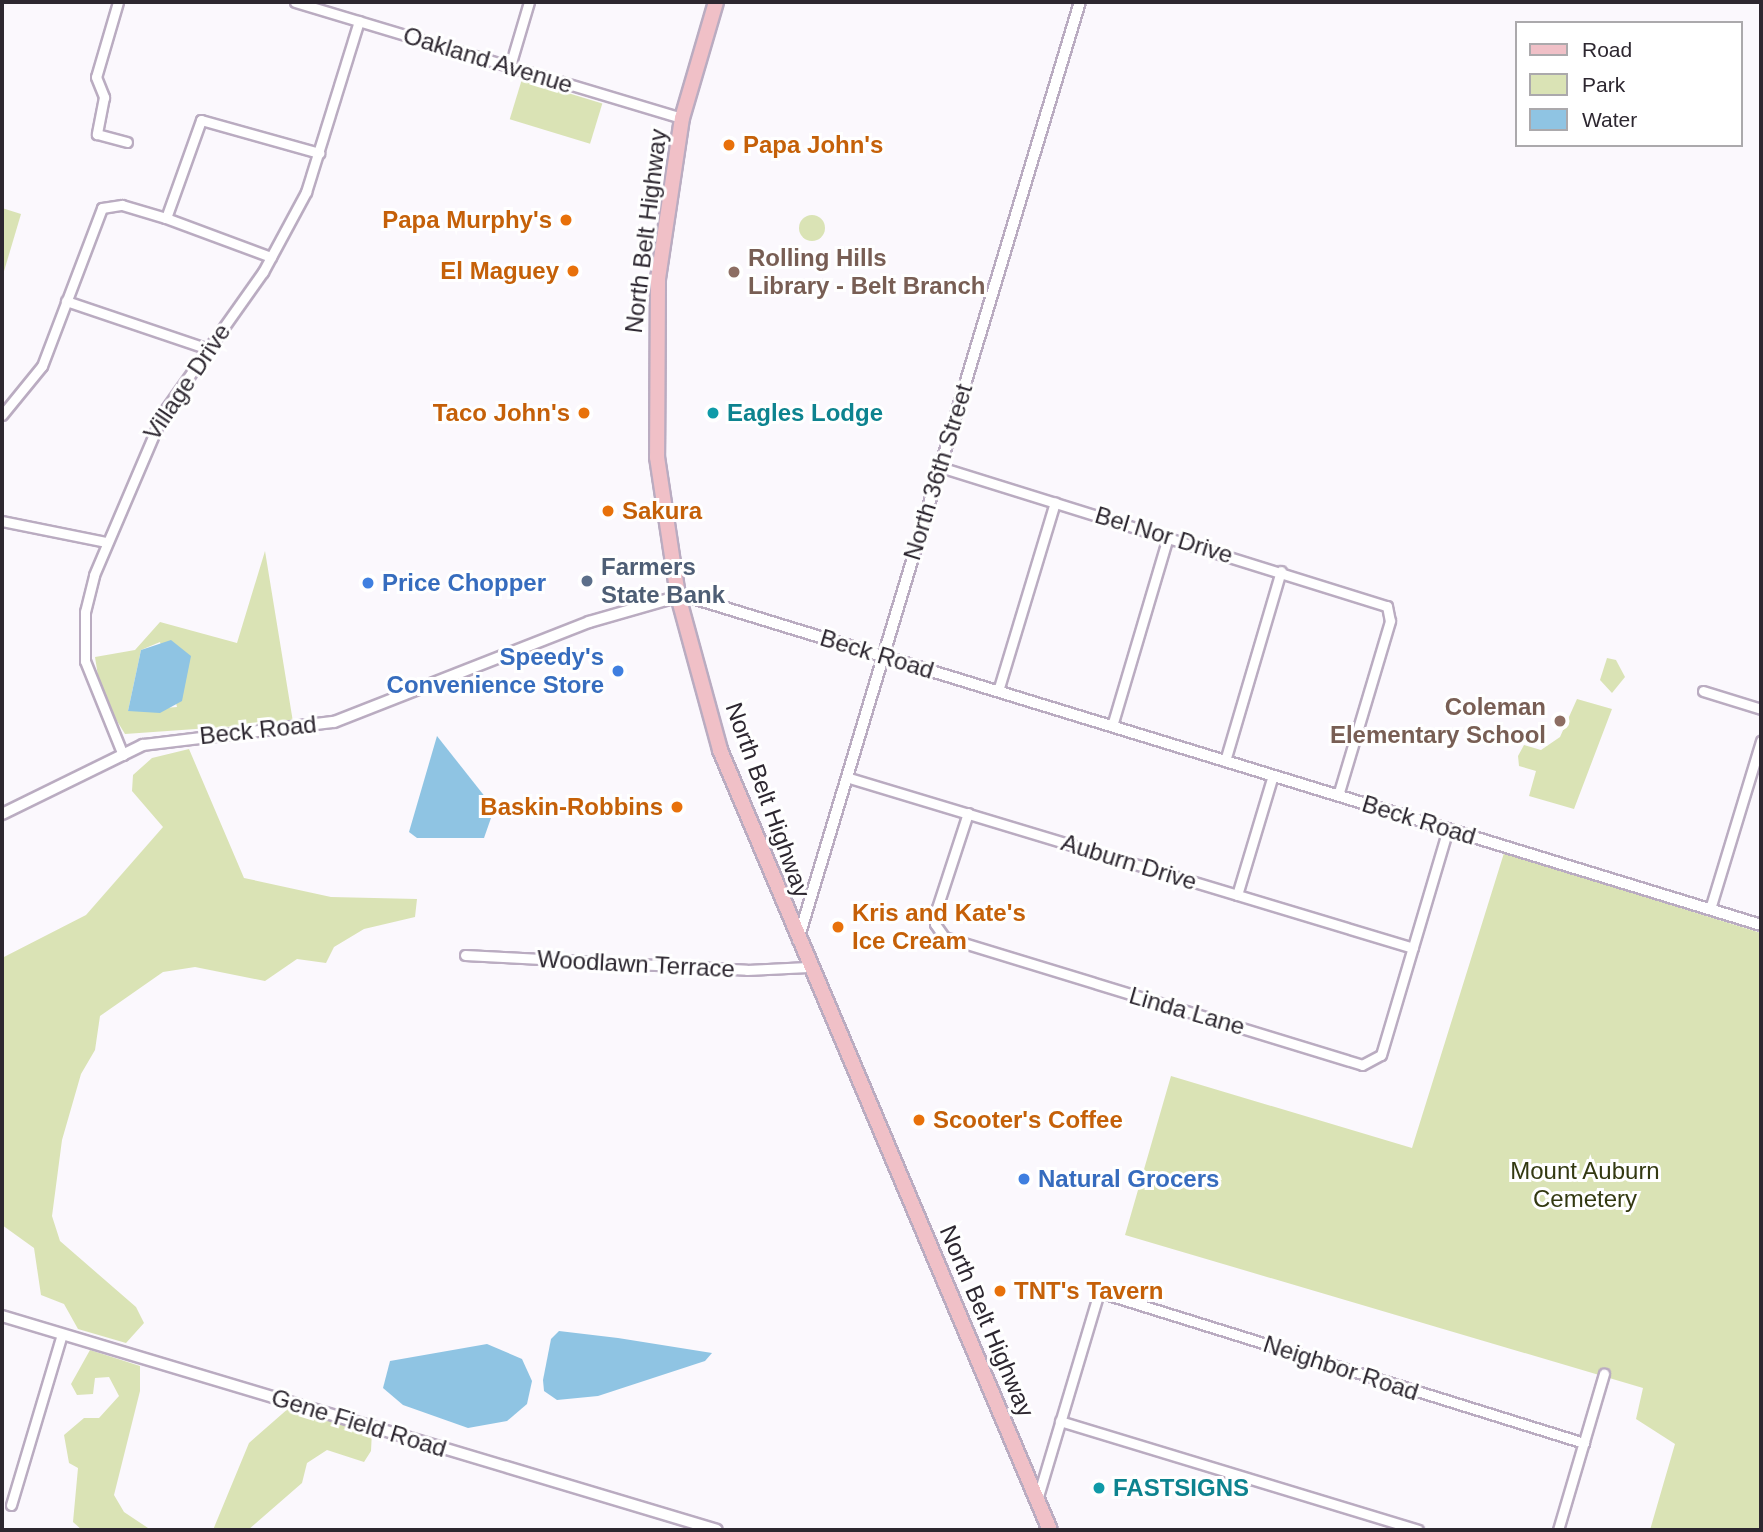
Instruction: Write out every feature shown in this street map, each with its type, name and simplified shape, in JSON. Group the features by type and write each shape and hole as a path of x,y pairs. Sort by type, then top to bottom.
{"main road":[{"name":"North Belt Highway","path":"716,2 682,118 658,279 655,363 659,468 678,596 720,750 797,943 1050,1530"}],"street":[{"path":"118,2 96,77 104,97 97,134 127,142"},
{"name":"Oakland Avenue","path":"295,2 682,118"},
{"path":"510,66 529,2"},
{"name":"North 36th Street","path":"797,943 1080,2"},
{"name":"Village Drive","path":"123,755 85,661 85,612 106,542 141,453 206,348 271,257 319,153 359,21"},
{"path":"166,218 179,174 201,120 319,153"},
{"path":"2,415 42,366 102,208 122,205 166,218 271,257"},
{"path":"66,301 206,348"},
{"name":"Bel Nor Drive","path":"940,467 1387,606 1390,621 1338,796"},
{"path":"998,691 1055,502"},
{"path":"2,521 106,542"},
{"path":"1112,726 1168,537"},
{"path":"1225,761 1281,571"},
{"name":"Beck Road","path":"2,814 123,755 174,737 281,733 324,724 388,705 589,622 678,596 883,656 1761,925"},
{"path":"1703,691 1761,709"},
{"path":"1710,909 1761,741"},
{"path":"1237,895 1273,775"},
{"name":"Auburn Drive","path":"846,777 1413,948"},
{"name":"Linda Lane","path":"968,813 935,924 944,937 1362,1065 1381,1055 1413,948"},
{"path":"1413,948 1448,829"},
{"name":"Woodlawn Terrace","path":"465,955 736,970 808,967"},
{"name":"Neighbor Road","path":"1060,1421 1099,1292 1584,1443"},
{"name":"Gene Field Road","path":"2,1315 717,1530"},
{"path":"11,1505 62,1334"},
{"path":"1558,1530 1604,1374"},
{"path":"1037,1500 1060,1421 1418,1530"}],"green space":[{"path":"522,79 602,104 590,144 510,119"},
{"path":"2,208 21,214 2,278"},
{"path":"812,215 821,219 825,228 821,237 812,241 803,237 799,228 803,219"},
{"path":"265,551 293,722 125,734 101,695 95,657 135,650 160,622 237,643","holes":["160,642 177,707 128,711 141,650"]},
{"path":"1607,658 1616,660 1625,677 1612,693 1600,680"},
{"path":"1577,699 1612,709 1574,809 1529,796 1536,771 1519,766 1518,756 1524,745 1541,750 1560,737"},
{"path":"189,749 244,878 331,897 417,899 415,917 364,929 334,947 326,963 297,959 265,981 195,967 163,972 100,1016 95,1050 81,1074 62,1140 52,1216 60,1241 136,1307 144,1323 126,1343 78,1329 64,1304 41,1295 34,1248 2,1225 2,958 86,915 163,827 132,791 133,775 152,758"},
{"name":"Mount Auburn Cemetery","path":"1504,853 1761,933 1761,1530 1650,1530 1675,1444 1636,1419 1643,1388 1125,1235 1171,1076 1412,1148"},
{"path":"90,1350 140,1366 140,1391 114,1495 124,1512 151,1530 82,1530 73,1522 78,1468 69,1463 64,1435 84,1418 99,1418 119,1396 109,1377 95,1378 93,1394 77,1395 71,1384"},
{"path":"290,1407 372,1431 371,1451 364,1462 327,1450 307,1463 302,1483 248,1530 213,1530 249,1443"}],"water":[{"path":"171,640 191,656 182,701 160,713 128,711 141,650"},
{"path":"437,736 486,798 491,818 484,838 417,838 409,832"},
{"path":"559,1331 712,1353 705,1361 598,1396 557,1400 544,1391 543,1380 551,1339"},
{"path":"487,1344 522,1359 532,1381 527,1404 507,1421 468,1428 403,1405 383,1388 390,1361"}],"place":[{"name":"Papa John's","path":"729,145"},
{"name":"Papa Murphy's","path":"566,220"},
{"name":"El Maguey","path":"573,271"},
{"name":"Rolling Hills Library - Belt Branch","path":"734,272"},
{"name":"Taco John's","path":"584,413"},
{"name":"Eagles Lodge","path":"713,413"},
{"name":"Sakura","path":"608,511"},
{"name":"Farmers State Bank","path":"587,581"},
{"name":"Price Chopper","path":"368,583"},
{"name":"Speedy's Convenience Store","path":"618,671"},
{"name":"Coleman Elementary School","path":"1560,721"},
{"name":"Baskin-Robbins","path":"677,807"},
{"name":"Kris and Kate's Ice Cream","path":"838,927"},
{"name":"Scooter's Coffee","path":"919,1120"},
{"name":"Natural Grocers","path":"1024,1179"},
{"name":"TNT's Tavern","path":"1000,1291"},
{"name":"FASTSIGNS","path":"1099,1488"}]}
